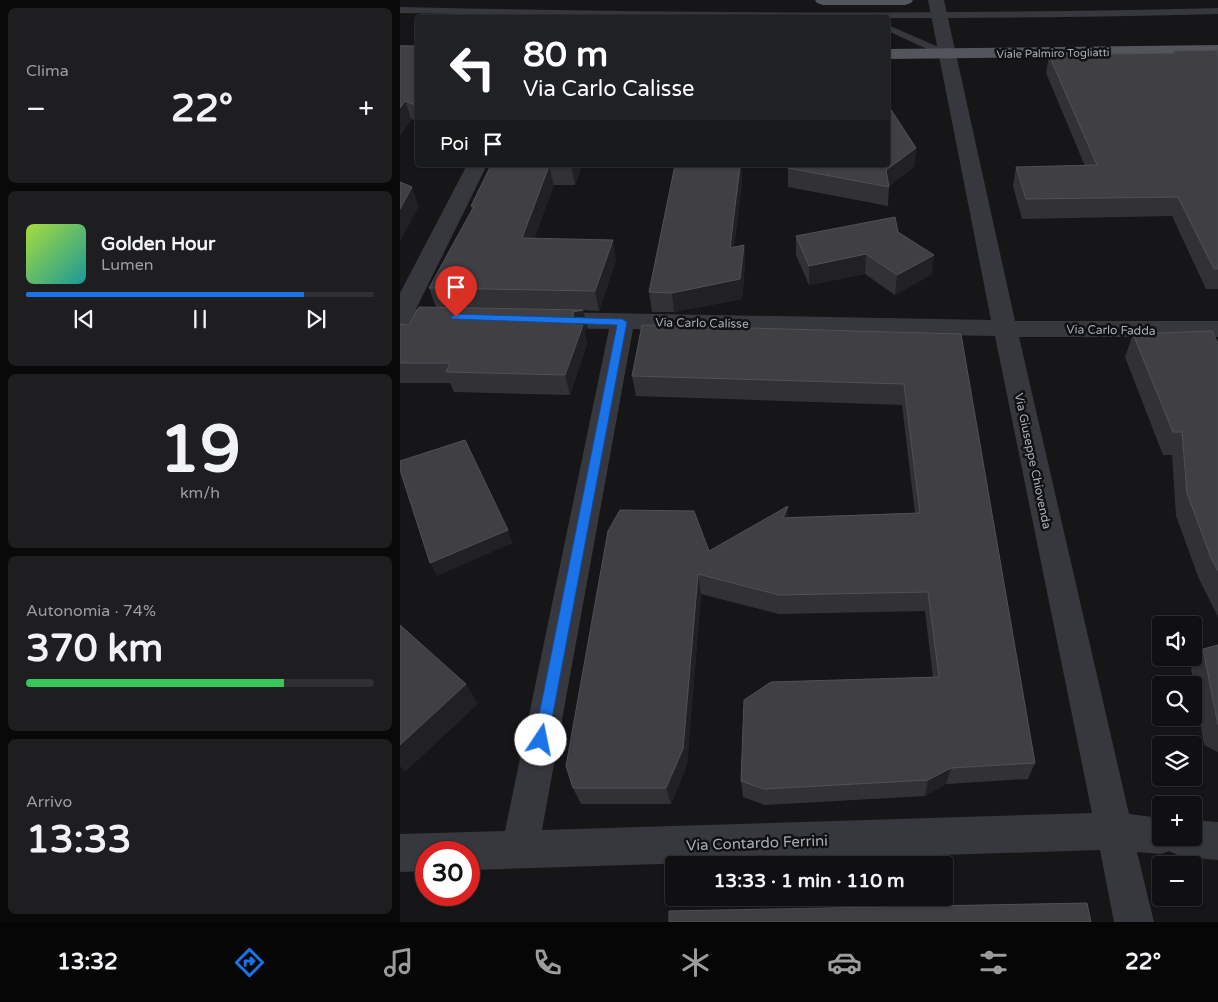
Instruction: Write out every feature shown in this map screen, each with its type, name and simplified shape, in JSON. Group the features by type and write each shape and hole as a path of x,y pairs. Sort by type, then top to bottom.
{"main road":[{"path":"823,0 905,0"},
{"name":"Viale Palmiro Togliatti","path":"890,54 1218,50"}],"street":[{"name":"Via Giuseppe Chiovenda","path":"936,0 938,17 1134,922"},
{"path":"476,167 400,316 478,318"},
{"name":"Via Carlo Calisse","path":"526,319 1005,328"},
{"path":"520,850 622,322"},
{"name":"Via Carlo Fadda","path":"1005,328 1218,329"},
{"name":"Via Contardo Ferrini","path":"400,853 1114,832 1152,835"},
{"path":"1202,840 1218,841"}],"lane":[{"path":"400,10 721,15"},
{"path":"890,17 1218,12"},
{"path":"890,29 946,54"}],"building":[{"path":"400,46 415,46 415,105 405,101 400,108"},
{"path":"1218,50 1218,269 1214,269 1178,197 1026,199 1016,167 1097,165 1049,55 1175,53 1173,51"},
{"path":"890,108 916,148 886,170 889,187 788,168 890,167"},
{"path":"490,167 549,167 522,238 613,240 595,291 429,288 474,206 471,206"},
{"path":"675,167 740,167 730,248 744,245 740,279 672,293 649,292"},
{"path":"400,182 412,187 400,209"},
{"path":"895,217 898,232 934,255 897,275 866,254 809,266 796,236"},
{"path":"419,307 583,310 573,312 574,325 583,325 565,375 446,372 450,363 400,363 400,324 409,325"},
{"path":"642,325 961,334 1035,763 951,768 928,780 764,789 741,781 744,700 771,682 939,677 928,592 779,595 698,574 683,749 666,788 573,788 566,766 608,531 620,510 694,511 709,551 788,506 783,518 920,513 904,384 632,376"},
{"path":"1212,331 1218,344 1218,571 1211,558 1187,493 1182,432 1173,432 1133,334"},
{"path":"465,440 508,530 430,563 400,470 400,461"},
{"path":"400,625 466,684 400,745"},
{"path":"1218,645 1218,725 1203,649"},
{"path":"1087,903 1091,922 669,922 669,911"}],"route":[{"path":"456,317 622,322 541,740"}]}
